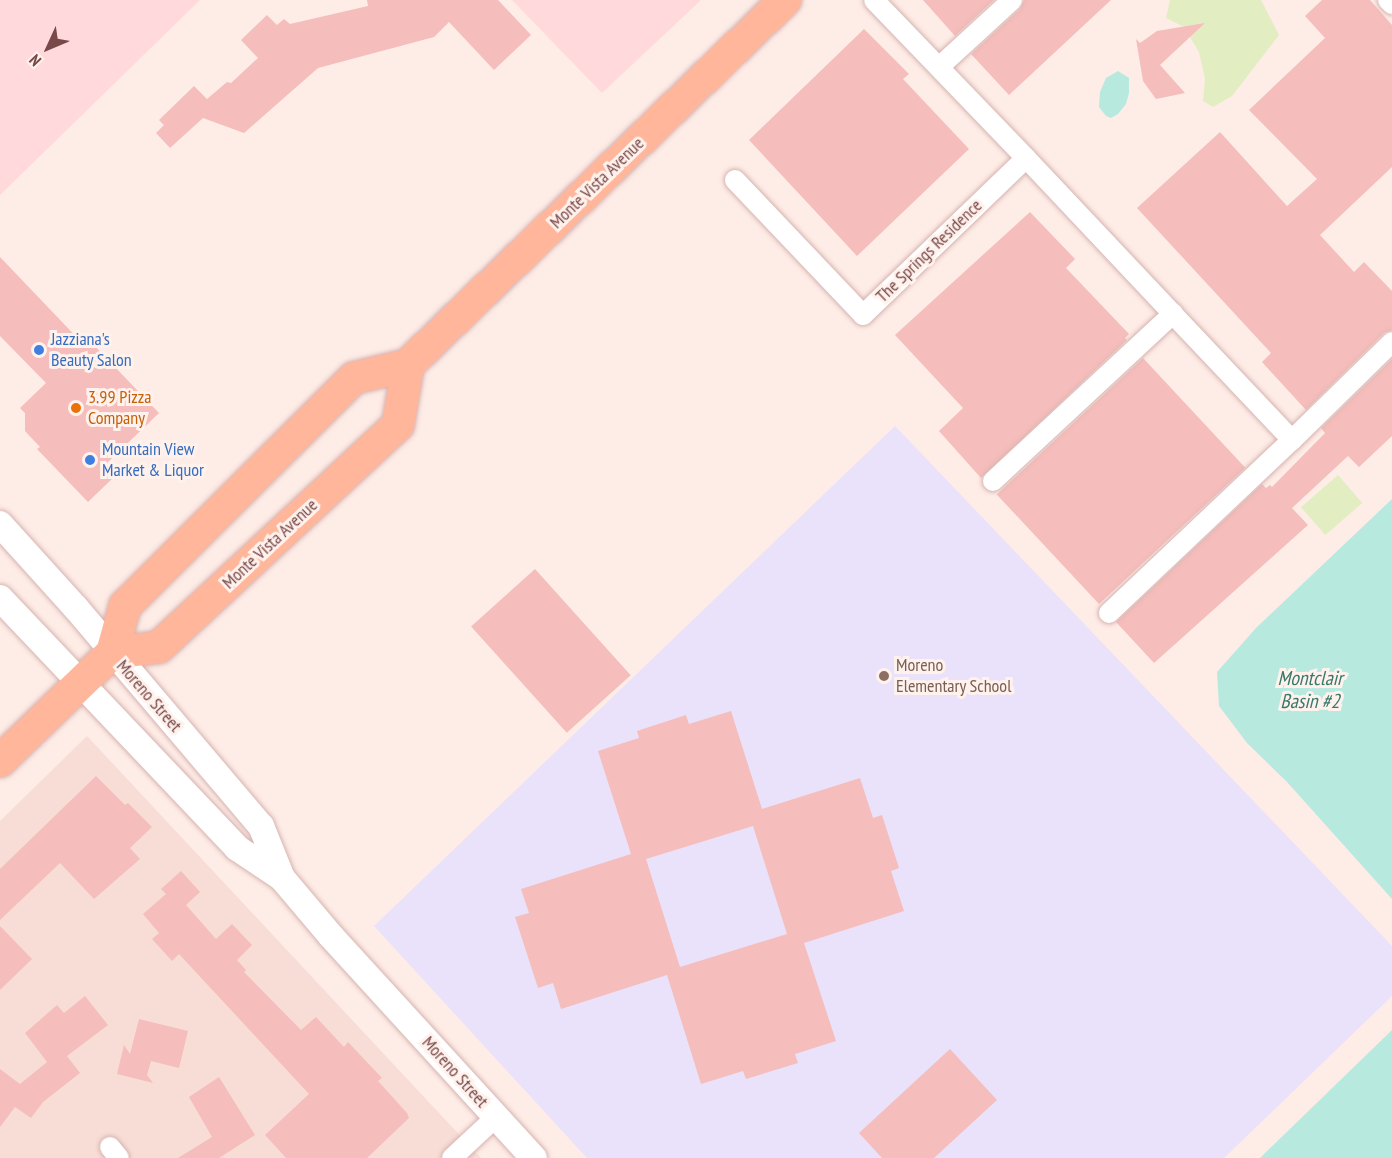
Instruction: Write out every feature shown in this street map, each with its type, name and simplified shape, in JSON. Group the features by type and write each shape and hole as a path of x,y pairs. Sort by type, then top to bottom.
{"main road":[{"name":"Monte Vista Avenue","path":"112,653 159,647 398,425 408,365 785,0"},
{"path":"0,761 112,653 124,606 354,378 408,365"}],"street":[{"path":"874,0 1292,440"},
{"path":"939,67 1012,0"},
{"path":"1388,0 1392,4"},
{"name":"The Springs Residence","path":"735,180 863,315 1026,158"},
{"path":"993,481 1173,314"},
{"path":"1109,613 1392,342"},
{"name":"Moreno Street","path":"0,524 76,608 261,826 282,878"},
{"name":"Moreno Street","path":"0,598 237,848 282,878 331,936 534,1158"},
{"path":"452,1158 496,1117"}],"shaded area":[{"path":"0,0 200,0 0,195"},
{"path":"512,0 701,0 602,93"},
{"name":"Moreno Elementary School","path":"895,426 1392,946 1392,996 1224,1158 587,1158 374,926"},
{"path":"87,736 481,1158 0,1158 0,821"}],"green space":[{"path":"1170,0 1261,0 1279,35 1232,96 1213,107 1203,101 1205,79 1199,52 1184,27 1166,18"},
{"path":"1338,475 1362,503 1325,535 1301,507"}],"water":[{"path":"1118,71 1129,78 1129,93 1126,104 1118,114 1111,118 1106,116 1099,107 1100,92 1106,78"},
{"name":"Montclair Basin #2","path":"1392,499 1392,899 1287,782 1247,743 1219,706 1217,672 1256,628"},
{"path":"1392,1030 1392,1158 1260,1158"}],"building":[{"path":"367,0 498,0 531,35 494,70 449,22 434,37 318,68 244,133 203,118 170,148 156,133 164,125 159,120 194,86 207,99 227,82 231,83 258,58 241,40 267,15 277,25 284,19 290,24 368,6"},
{"path":"923,0 994,0 955,36"},
{"path":"1024,0 1111,0 1009,95 971,54 1020,9"},
{"path":"1322,0 1370,0 1392,25 1392,167 1320,235 1354,272 1364,262 1392,291 1392,330 1384,333 1306,410 1262,362 1271,353 1137,208 1220,132 1287,206 1317,179 1249,110 1325,38 1305,16"},
{"path":"1205,23 1160,65 1185,93 1156,99 1143,81 1136,39 1140,43 1157,31"},
{"path":"864,29 909,74 903,79 969,149 857,256 749,140"},
{"path":"1030,212 1075,259 1066,268 1129,334 1125,338 1127,340 981,478 939,431 963,408 895,335"},
{"path":"0,257 85,346 90,341 159,413 106,464 116,475 88,502 37,449 40,447 25,431 25,413 20,408 46,383 0,336"},
{"path":"1143,358 1245,468 1099,604 997,494"},
{"path":"1392,359 1392,436 1359,467 1348,456 1292,508 1308,525 1154,663 1116,622 1262,484 1266,488 1270,485 1272,487 1325,433 1321,428"},
{"path":"535,569 631,675 567,733 471,627"},
{"path":"731,711 762,809 860,778 873,818 882,815 899,868 891,871 904,911 804,943 836,1041 795,1054 798,1063 746,1079 743,1071 701,1084 667,975 561,1009 553,983 538,988 515,917 529,913 521,889 631,854 598,751 639,738 637,731 686,715 689,724","holes":["753,826 787,934 680,967 646,859"]},
{"path":"96,776 125,805 128,803 152,827 130,848 140,859 94,899 60,863 0,920 0,869"},
{"path":"181,871 200,892 186,905 216,939 232,924 252,945 237,960 246,970 244,972 301,1030 316,1017 344,1047 348,1042 382,1078 378,1081 407,1113 409,1118 367,1158 286,1158 265,1135 309,1094 179,954 172,961 152,939 159,933 143,914 166,894 161,889"},
{"path":"0,926 32,959 0,990"},
{"path":"85,996 108,1025 67,1056 80,1073 43,1102 31,1118 15,1107 0,1127 0,1069 20,1084 47,1062 25,1033 57,1005 64,1013"},
{"path":"139,1019 188,1031 179,1068 151,1061 147,1075 153,1083 117,1074 124,1045 130,1054"},
{"path":"950,1049 997,1100 934,1158 882,1158 859,1133"},
{"path":"219,1077 255,1135 219,1158 178,1158 212,1137 189,1097"}],"place":[{"name":"Jazziana's Beauty Salon","path":"39,350"},
{"name":"3.99 Pizza Company","path":"76,408"},
{"name":"Mountain View Market & Liquor","path":"90,460"},
{"name":"Moreno Elementary School","path":"884,676"}]}
